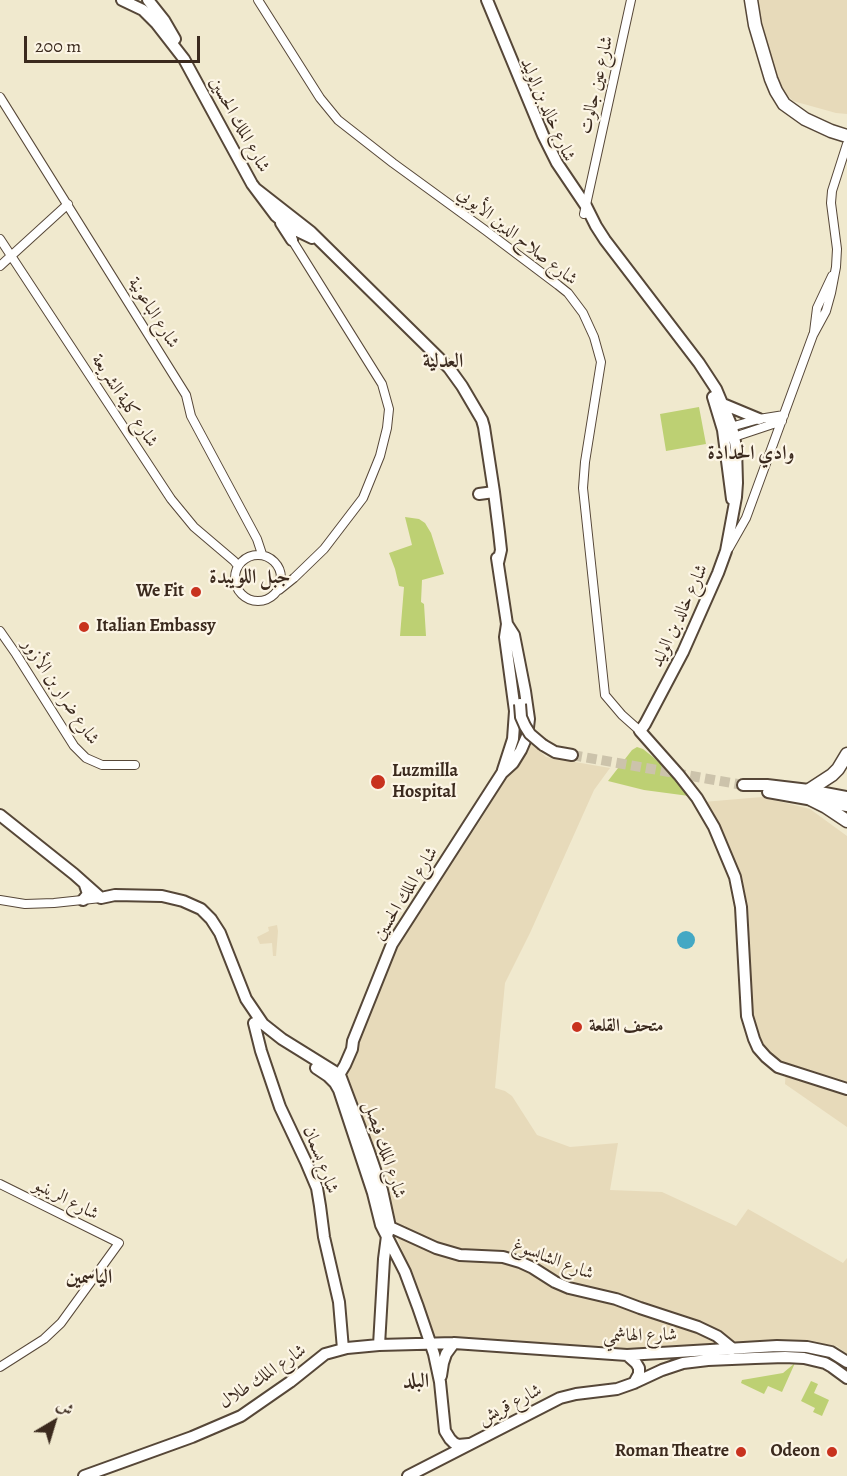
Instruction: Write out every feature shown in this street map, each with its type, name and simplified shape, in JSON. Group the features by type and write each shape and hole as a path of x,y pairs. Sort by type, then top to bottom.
{"highway":[{"path":"751,0 755,26 771,79 784,104 805,119 847,136"},
{"path":"759,0 762,32 786,95 799,107 816,117 847,128"},
{"path":"847,754 838,769 811,795 847,821"}],"main road":[{"name":"شارع الملك الحسين","path":"122,0 143,3 184,59 256,189 276,216 297,233 319,241 449,368 482,420 487,493 501,549 498,563 507,624 505,637 515,711 513,739 502,773"},
{"name":"شارع خالد بن الوليد","path":"482,0 552,166 605,240 694,356 712,382 723,404 737,483 726,551 683,652 640,731"},
{"name":"شارع خالد بن الوليد","path":"487,0 543,135 577,198"},
{"path":"143,3 164,20 184,59"},
{"name":"شارع الملك الحسين","path":"256,189 297,233"},
{"name":"شارع خالد بن الوليد","path":"694,356 728,433"},
{"path":"723,404 759,419"},
{"name":"شارع الملك الحسين","path":"334,1076 352,1049 353,1041 392,944 502,773 521,750 527,736 529,719 525,691 514,634 507,624"},
{"path":"507,624 513,648 521,717 525,726 530,734 543,745 555,752 572,755"},
{"path":"640,731 697,798 714,827 732,870 741,907 747,1016 758,1048 778,1067 847,1089"},
{"path":"513,739 525,741"},
{"path":"744,785 767,785 847,806"},
{"path":"811,795 847,797"},
{"path":"0,815 101,898 115,895 162,896 183,901 201,909 220,933 246,999 258,1017 282,1040 334,1076"},
{"path":"74,874 103,891 115,895"},
{"path":"83,900 88,894 85,885"},
{"name":"شارع بسمان","path":"246,999 280,1107 317,1188 324,1237 339,1302 343,1349"},
{"path":"254,1023 279,1045 334,1076"},
{"name":"شارع الملك فيصل","path":"334,1076 354,1133 381,1225 389,1231 405,1272 430,1343 440,1382"},
{"name":"شارع الملك فيصل","path":"380,1345 384,1259 389,1231"},
{"name":"شارع الشابسوغ","path":"389,1231 460,1255 503,1257 520,1262 569,1288 616,1299 698,1327 717,1336 733,1349"},
{"name":"شارع الملك طلال","path":"84,1476 192,1437 241,1416 326,1354 343,1349 380,1345 430,1343"},
{"name":"شارع الهاشمي","path":"430,1343 627,1355 777,1346 807,1347 831,1352 847,1362"},
{"path":"454,1343 446,1354 440,1382 446,1431 454,1443 469,1444"},
{"path":"654,1354 645,1360 645,1365 647,1370 657,1372"},
{"path":"627,1355 639,1368 634,1383"},
{"name":"شارع الهاشمي","path":"634,1383 657,1372 683,1364 708,1360 785,1357 825,1363 847,1378"},
{"name":"شارع قريش","path":"408,1476 560,1398 617,1389 634,1383"}],"street":[{"path":"155,0 164,20"},
{"name":"شارع صلاح الدين الأيوبي","path":"258,0 320,98 338,120 558,285 575,301 589,326 601,362 583,488 605,695 640,731"},
{"name":"شارع عين جالوت","path":"585,210 631,0"},
{"name":"شارع الباعونية","path":"0,97 186,396 190,416 257,539 262,554"},
{"path":"726,551 746,518 813,335 817,308 835,272 836,239 831,203 832,191 847,144"},
{"name":"شارع عين جالوت","path":"577,198 592,176"},
{"path":"0,266 68,204"},
{"path":"279,590 282,577 280,568 273,559 262,554 255,554 247,557 238,566 235,574 237,587 247,598 262,601 270,598 299,574 324,549 363,498 382,447 389,409 382,384 297,233"},
{"name":"شارع كلية الشريعة","path":"0,238 171,499 194,527 238,566"},
{"path":"728,433 759,419 783,418"},
{"path":"728,433 783,418"},
{"path":"280,568 299,574"},
{"name":"شارع ضرار بن الأزور","path":"0,631 74,746 86,758 102,765 135,765"},
{"path":"0,900 25,904 101,898"},
{"name":"شارع الرينبو","path":"0,1184 118,1243 61,1323 44,1339 0,1367"}],"shaded area":[{"path":"754,0 847,0 847,114 793,101 760,67"},
{"path":"528,740 546,757 610,768 594,790 505,983 495,1088 512,1096 537,1135 570,1147 618,1143 610,1190 662,1192 736,1226 748,1209 843,1263 847,1258 847,1354 837,1346 771,1341 635,1350 531,1349 431,1341 392,1220 387,1173 359,1114 349,1085 347,1071 394,955 407,930 480,821"},
{"path":"762,797 810,809 847,836 847,1127 785,1084 786,1068 759,1046 746,1022 736,872 703,802"},
{"path":"277,925 276,956 273,956 272,943 260,944 257,937 269,931 268,927"}],"green space":[{"path":"699,407 706,444 666,451 660,414"},
{"path":"405,517 419,519 425,523 431,533 444,574 422,580 421,602 424,604 426,636 400,636 404,587 399,586 389,553 412,545"},
{"path":"637,747 653,757 681,784 689,796 644,790 608,781 632,750"},
{"path":"795,1363 782,1392 768,1386 764,1394 741,1383 742,1380 783,1373"},
{"path":"811,1381 818,1384 814,1393 829,1400 822,1416 813,1412 815,1408 801,1401"}],"water":[{"path":"682,931 690,931 695,936 693,947 682,949 677,944 677,936"}],"tunnel":[{"path":"572,755 743,785"}],"place":[{"name":"We Fit","path":"196,592"},
{"name":"Italian Embassy","path":"84,627"},
{"name":"Luzmilla Hospital","path":"378,782"},
{"name":"متحف القلعة","path":"577,1027"},
{"name":"Roman Theatre","path":"741,1452"},
{"name":"Odeon","path":"832,1452"}],"district":[{"name":"العدلية","path":"443,362"},
{"name":"وادي الحدادة","path":"751,454"},
{"name":"جبل اللويبدة","path":"250,578"},
{"name":"الياسمين","path":"89,1278"},
{"name":"البلد","path":"416,1382"}]}
